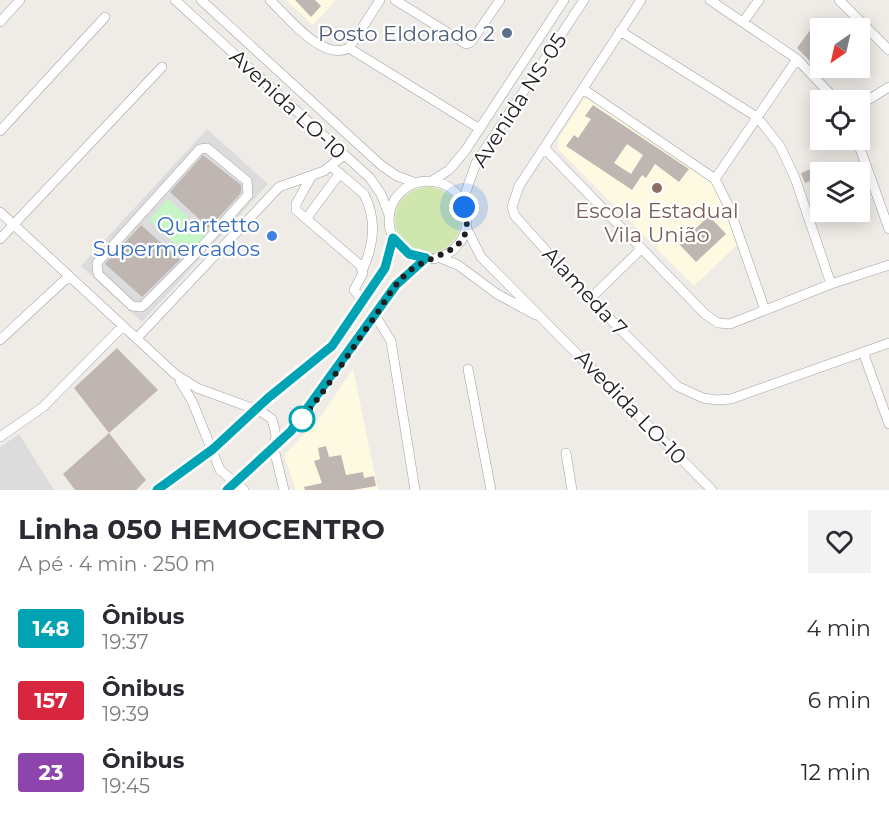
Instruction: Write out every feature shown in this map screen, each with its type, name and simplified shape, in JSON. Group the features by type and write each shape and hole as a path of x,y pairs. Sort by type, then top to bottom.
{"street":[{"path":"0,22 20,0"},
{"name":"Avenida LO-10","path":"175,0 374,184 389,215"},
{"name":"Avenida LO-10","path":"201,0 382,166 397,176 416,183"},
{"path":"270,0 322,48 334,52 349,48 378,1"},
{"path":"395,0 460,42 471,42 500,0"},
{"name":"Avenida NS-05","path":"430,182 452,167 480,129 564,0"},
{"name":"Avenida NS-05","path":"466,227 466,215 462,203 476,163 584,0"},
{"name":"Alameda 7","path":"641,0 519,186 512,207 515,216 590,299 669,379 685,391 703,398 731,399 889,343"},
{"path":"710,0 797,59 826,90"},
{"path":"743,22 759,0"},
{"path":"843,1 889,50"},
{"path":"0,131 105,17"},
{"path":"620,30 757,117 780,146 795,177 831,284"},
{"path":"349,48 480,129"},
{"path":"715,179 797,59"},
{"path":"0,239 162,67"},
{"path":"870,99 889,87"},
{"path":"583,89 715,179 729,207 765,310"},
{"path":"207,148 247,181 249,190 198,251 141,307 132,306 96,270 97,263 169,183 200,149 207,148"},
{"path":"544,149 640,250 712,321 730,324 831,284 889,265"},
{"path":"861,150 889,229"},
{"path":"306,219 344,155"},
{"path":"137,338 279,187 312,175 336,170"},
{"path":"336,170 364,194 373,224 373,244 354,290 364,302"},
{"path":"312,175 295,206 306,219 363,269"},
{"path":"157,490 213,449 328,349 364,302 387,264 393,238 389,215 399,194 416,183 430,182 450,189 462,203"},
{"path":"0,212 175,374 189,394 220,470 243,490"},
{"path":"393,238 409,254 426,258 438,257 456,246 466,227"},
{"name":"Avedida LO-10","path":"466,227 479,254 712,490"},
{"path":"590,299 640,250"},
{"path":"198,251 209,261"},
{"name":"Avedida LO-10","path":"438,257 462,268 497,294 550,325"},
{"path":"226,490 274,449 307,413 400,280 426,258"},
{"path":"0,340 69,276"},
{"path":"375,315 391,341 415,490"},
{"path":"0,437 43,407 123,326"},
{"path":"863,352 889,424"},
{"path":"468,369 491,490"},
{"path":"175,374 213,395 256,410 274,422 277,440 274,449 284,490"},
{"path":"566,453 572,490"}],"shaded area":[{"path":"286,0 336,0 313,25"},
{"name":"Escola Estadual Vila União","path":"593,98 713,182 726,208 738,244 694,286 558,149 558,139 584,99"},
{"path":"207,129 268,184 142,322 81,266"},
{"path":"353,369 378,490 296,490 285,459 286,453 319,419"},
{"path":"19,434 54,490 0,490 0,447"}],"green space":[{"path":"428,187 440,190 451,197 458,208 461,220 458,232 451,243 440,250 428,253 416,250 405,243 398,232 395,220 398,208 405,197 416,190"},
{"path":"168,199 207,235 188,256 149,220"}],"building":[{"path":"295,0 315,0 321,6 311,17"},
{"path":"810,30 810,61 797,48"},
{"path":"593,105 689,169 679,182 655,164 646,178 642,175 632,190 566,146 574,135 578,138 591,119 585,116","holes":["627,144 643,155 631,174 614,163"]},
{"path":"203,155 241,185 241,193 209,228 170,192"},
{"path":"810,169 810,181 805,183 801,173"},
{"path":"709,216 726,234 696,262 679,244"},
{"path":"141,225 180,260 142,297 105,264"},
{"path":"117,348 158,390 109,433 74,388"},
{"path":"109,433 146,480 136,490 75,490 63,474"},
{"path":"326,446 329,457 341,455 346,475 363,472 364,478 374,476 376,486 353,490 305,490 304,487 322,483 314,461 320,459 318,448"}],"bus line":[{"name":"148","path":"157,490 213,449 268,398 332,346 369,295 385,268 391,253 393,238 409,254 426,258 396,285 307,413 274,449 227,490"}],"place":[{"name":"Posto Eldorado 2","path":"507,33"},
{"name":"Escola Estadual Vila União","path":"657,188"},
{"name":"Quartetto Supermercados","path":"272,236"}],"route":[{"path":"302,419 299,422 400,280 426,258 442,256 459,243 466,227 464,207"}]}
